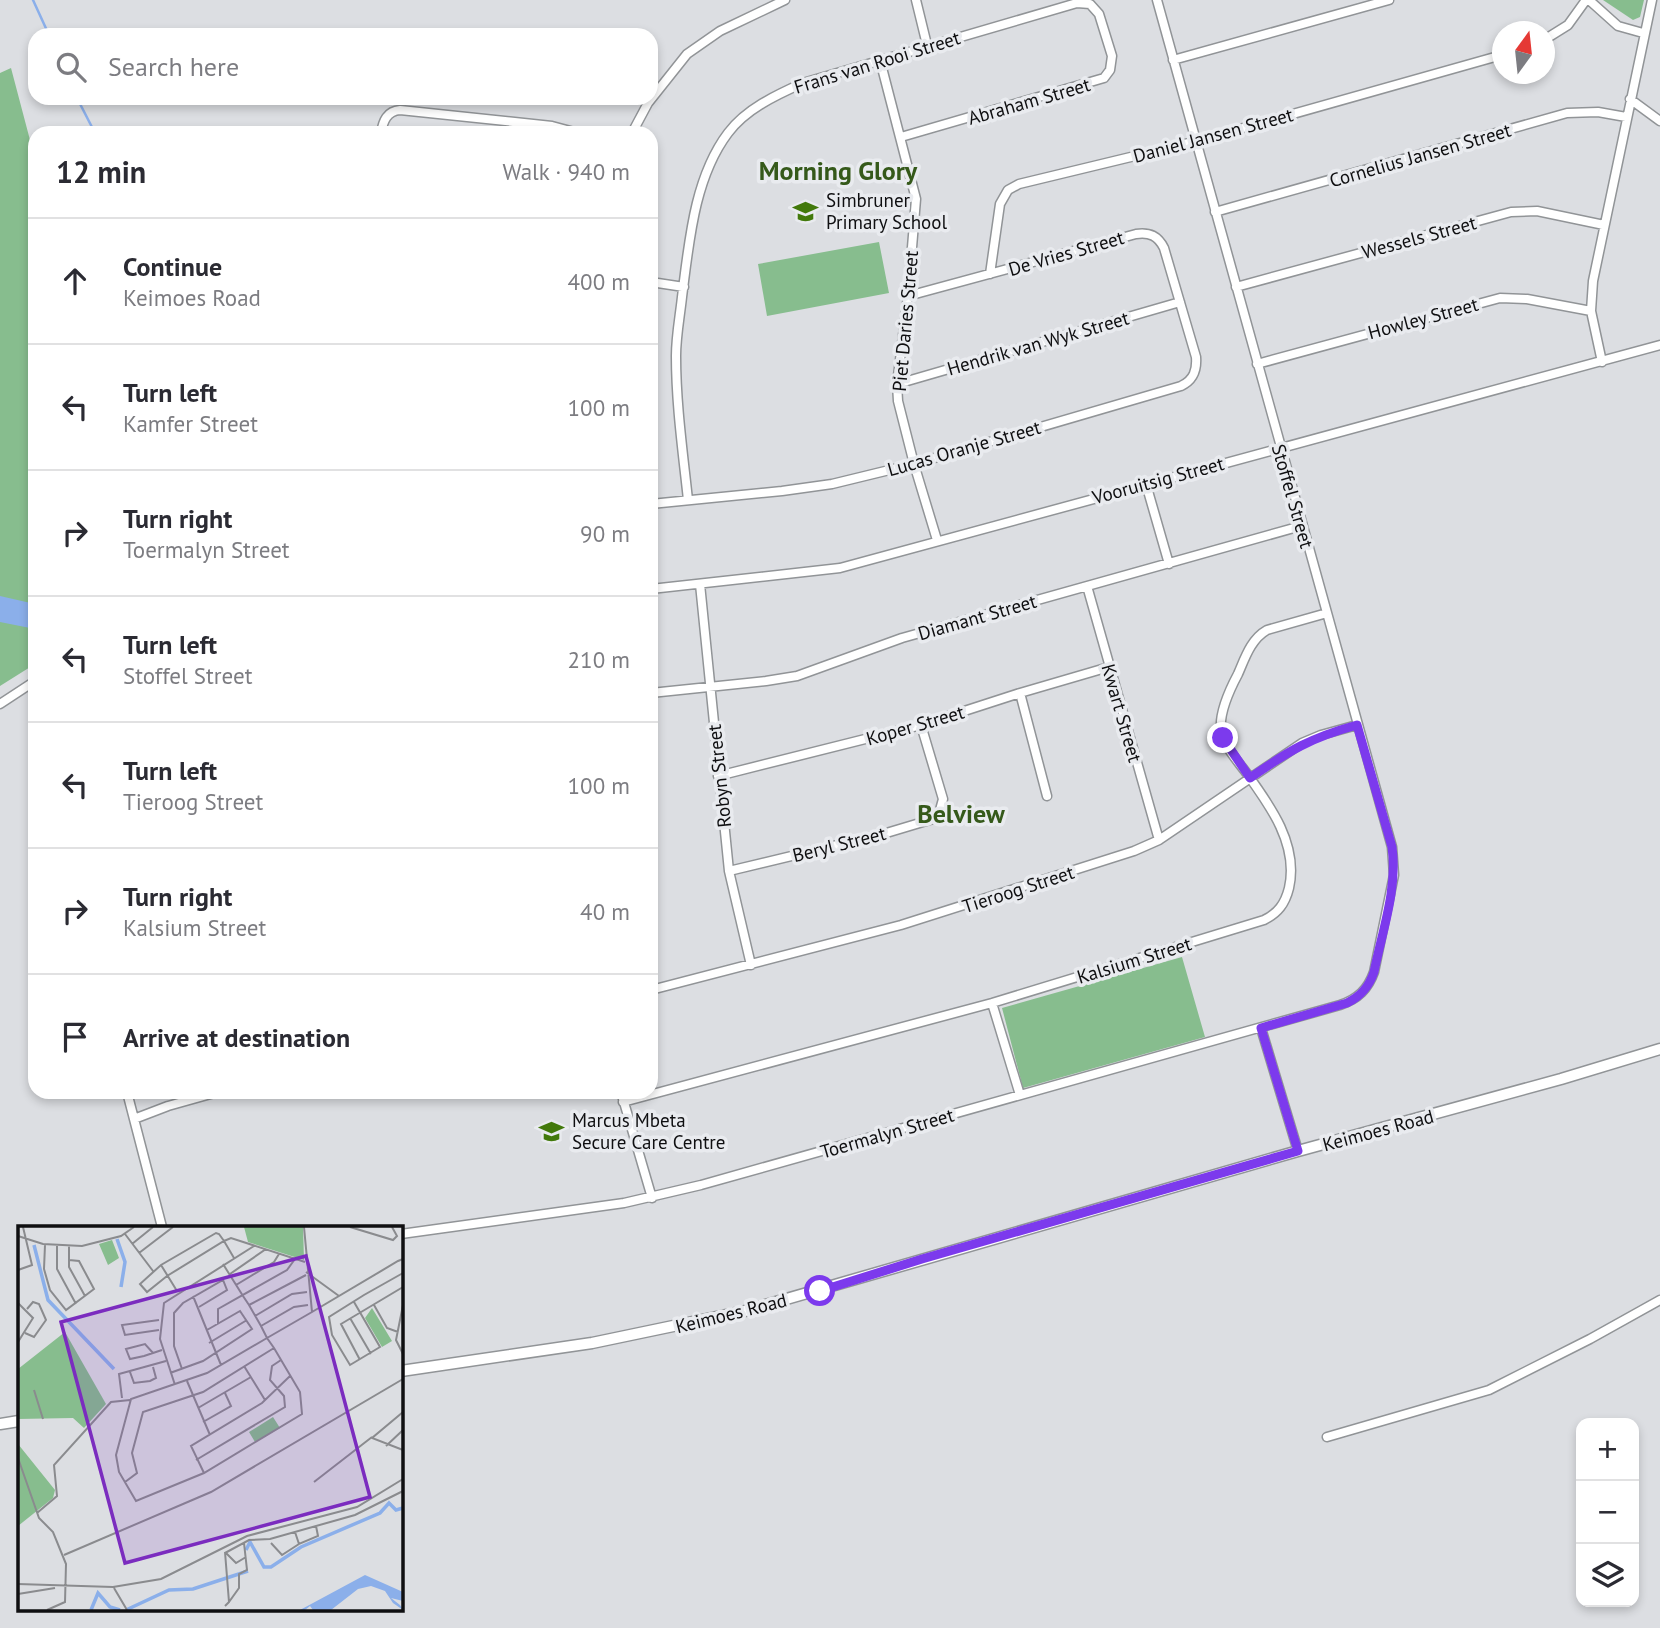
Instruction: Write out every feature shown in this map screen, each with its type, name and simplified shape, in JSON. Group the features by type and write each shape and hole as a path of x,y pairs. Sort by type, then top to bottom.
{"street":[{"path":"658,90 687,54 720,31 784,0"},
{"path":"916,0 927,46"},
{"name":"Stoffel Street","path":"1157,0 1394,863 1374,972 1363,992"},
{"path":"1173,60 1389,0"},
{"path":"1555,33 1568,25 1587,0 1618,26 1643,33"},
{"path":"1602,362 1591,311 1593,281 1651,0"},
{"name":"Frans van Rooi Street","path":"688,500 676,353 691,236 705,178 718,147 729,132 752,111 781,92 803,83 1077,3"},
{"name":"Abraham Street","path":"901,137 1104,78 1110,70 1112,56 1099,14 1090,4 1077,3"},
{"name":"Daniel Jansen Street","path":"990,274 998,211 1008,190 1019,184 1197,141 1492,58"},
{"name":"Piet Daries Street","path":"880,60 916,199 897,384 899,407 937,540"},
{"path":"1630,99 1660,121"},
{"path":"636,126 647,105"},
{"path":"383,126 386,117 395,110 544,126"},
{"name":"Cornelius Jansen Street","path":"1215,212 1567,113 1598,112 1626,117"},
{"name":"Wessels Street","path":"1236,288 1511,212 1537,211 1604,225"},
{"name":"De Vries Street","path":"908,296 1144,232 1156,236 1161,242 1180,302"},
{"path":"658,283 684,287"},
{"name":"Howley Street","path":"1257,364 1500,298 1527,299 1591,311"},
{"name":"Hendrik van Wyk Street","path":"897,384 1180,302"},
{"name":"Lucas Oranje Street","path":"658,503 818,487 914,464 1186,384 1195,373 1196,357 1180,302"},
{"name":"Vooruitsig Street","path":"658,588 840,568 1660,345"},
{"path":"1146,484 1168,564"},
{"name":"Diamant Street","path":"658,691 797,676 882,645 1301,526"},
{"name":"Robyn Street","path":"700,584 729,871 751,965"},
{"name":"Kwart Street","path":"1087,586 1159,840"},
{"name":"Kalsium Street","path":"658,1093 992,1003 1264,920 1276,914 1287,894 1290,880 1287,844 1277,820 1223,738 1223,711 1255,640 1265,631 1327,613"},
{"name":"Koper Street","path":"718,776 921,725 1020,692 1109,667"},
{"path":"0,704 28,686"},
{"path":"1020,692 1047,796"},
{"name":"Beryl Street","path":"729,871 883,834 933,819 940,810 943,799 921,725"},
{"name":"Tieroog Street","path":"658,988 952,910 1134,851 1159,840 1302,743 1357,725"},
{"name":"Toermalyn Street","path":"402,1234 652,1198 1261,1028 1347,1003 1363,992"},
{"path":"992,1003 1020,1095"},
{"path":"1261,1028 1298,1151"},
{"name":"Keimoes Road","path":"402,1371 592,1343 745,1311 1660,1049"},
{"path":"129,1099 162,1226"},
{"path":"134,1119 193,1099"},
{"path":"622,1099 652,1198"},
{"name":"Kalsium Street","path":"623,1102 634,1099"},
{"path":"1327,1437 1489,1390 1660,1300"},
{"path":"0,1424 18,1421"}],"green space":[{"path":"1603,0 1644,0 1640,17 1633,20"},
{"path":"11,68 28,132 28,668 0,686 0,73"},
{"path":"879,242 889,293 767,316 758,264"},
{"path":"1182,957 1205,1037 1023,1088 1002,1008"}],"water":[{"path":"0,596 28,602 28,628 0,622"}],"waterway":[{"path":"33,0 46,28"},
{"path":"81,105 91,126"}],"place":[{"name":"Simbruner Primary School","path":"806,211"},
{"name":"Marcus Mbeta Secure Care Centre","path":"552,1131"}],"district":[{"name":"Morning Glory","path":"838,171"},
{"name":"Belview","path":"961,814"}],"route":[{"path":"820,1291 1298,1151 1261,1028 1347,1003 1359,996 1369,985 1394,875 1392,847 1357,725 1302,743 1250,778 1223,738"}]}
